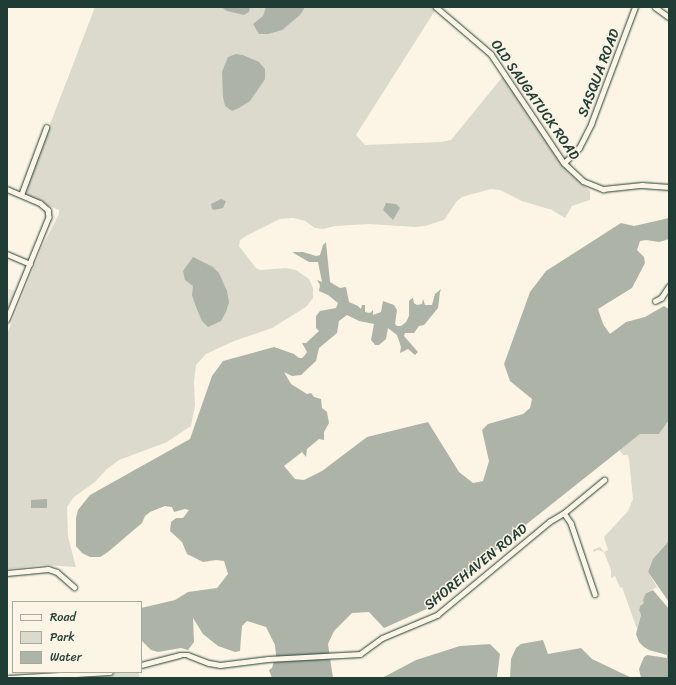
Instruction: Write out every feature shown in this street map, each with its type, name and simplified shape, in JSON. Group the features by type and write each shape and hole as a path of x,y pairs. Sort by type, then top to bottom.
{"street":[{"name":"OLD SAUGATUCK ROAD","path":"436,7 492,54 564,163 583,181 597,188 610,189 642,185 669,187"},
{"name":"SASQUA ROAD","path":"564,163 578,148 588,130 635,7"},
{"path":"655,7 669,17"},
{"path":"21,194 46,128"},
{"path":"7,189 40,203 48,210 49,217 7,320"},
{"path":"7,254 30,264"},
{"path":"655,301 661,298 669,286"},
{"name":"SHOREHAVEN ROAD","path":"142,665 180,655 188,655 217,665 268,659 360,654 382,638 437,616 549,522 604,480"},
{"path":"564,512 571,523 595,594"},
{"path":"7,573 48,569 56,572 74,587"},
{"path":"8,678 93,673"}],"shaded area":[{"path":"7,288 15,291 7,311"}],"green space":[{"path":"95,7 433,7 436,9 356,135 365,145 441,142 451,140 504,75 563,166 590,191 590,200 572,206 565,218 552,210 522,201 500,190 491,189 462,197 457,201 444,220 425,226 416,227 369,224 335,226 323,229 315,228 305,221 293,218 280,219 246,236 240,240 239,246 256,268 260,270 286,268 296,270 309,279 313,288 313,298 306,307 272,328 234,341 206,354 196,365 194,382 195,405 191,426 167,442 119,460 107,469 95,482 74,497 67,507 68,537 76,567 43,565 7,569 7,334 43,245 59,214 59,210 23,195"},
{"path":"669,420 669,542 648,572 657,587 646,593 644,603 640,606 639,610 641,615 637,629 622,587 620,588 615,576 611,578 611,570 604,552 608,550 604,537 628,511 633,499 628,455 623,455 619,450 640,434 659,434"},
{"path":"600,547 604,552 598,550 593,552 593,550"},
{"path":"60,673 138,673 140,678 62,678"}],"water":[{"path":"221,7 250,7 249,12 244,15 227,11"},
{"path":"266,7 305,7 300,15 282,30 268,34 259,34 253,24 263,16"},
{"path":"236,54 243,55 259,62 265,69 265,79 250,101 232,111 225,106 223,97 222,72 228,57"},
{"path":"221,199 226,201 223,208 212,209 211,204"},
{"path":"386,203 396,204 400,208 393,220 383,210"},
{"path":"669,218 669,239 659,242 646,240 640,241 637,250 644,257 645,263 632,288 598,309 603,324 610,334 626,322 645,317 664,306 669,309 669,420 659,434 640,434 523,527 429,608 384,628 369,612 352,613 334,631 328,644 333,678 272,678 269,670 272,668 276,655 275,645 266,627 247,621 242,626 240,651 235,652 218,646 203,634 193,618 194,642 188,650 181,648 158,652 151,650 142,641 142,608 175,600 188,592 217,588 228,574 224,561 216,560 203,562 187,554 182,542 170,531 171,522 176,518 183,518 189,510 185,509 174,512 172,507 165,506 150,512 145,516 142,523 108,552 100,557 90,557 82,553 76,546 76,518 78,510 90,495 190,439 212,376 223,361 274,347 294,354 299,358 302,358 305,355 307,352 302,343 306,343 319,331 316,328 316,316 320,311 336,308 338,303 328,295 319,291 320,285 317,280 322,282 318,262 309,262 292,252 303,252 316,256 320,255 323,245 326,242 330,282 340,288 346,287 349,302 361,309 362,305 365,305 365,312 370,313 373,310 373,315 381,312 383,301 394,305 397,310 395,324 397,326 401,326 406,322 409,316 409,301 411,299 413,298 414,303 417,305 422,304 423,299 425,305 432,305 435,294 441,289 438,308 424,325 419,326 414,333 405,333 404,336 418,352 415,355 408,349 400,353 401,347 397,335 388,328 386,339 379,345 375,345 371,340 374,324 359,321 347,315 339,321 337,333 319,348 316,361 301,375 292,376 284,372 291,384 307,394 311,393 314,397 321,399 322,408 327,412 329,423 324,432 324,440 319,439 307,449 306,457 302,452 284,466 295,479 304,480 322,471 367,437 428,422 459,472 473,483 483,481 489,461 482,430 488,424 523,414 530,408 532,399 510,381 504,364 530,292 546,271 621,223 634,226"},
{"path":"193,257 213,267 219,273 227,291 229,302 226,312 221,321 208,327 202,321 192,295 193,286 185,280 183,271"},
{"path":"47,499 47,508 31,508 31,500"},
{"path":"669,541 669,602 648,572 653,559"},
{"path":"653,590 669,609 669,678 641,678 639,669 644,657 647,655 667,658 667,655 644,647 639,642 636,634 641,615 639,610 640,606 644,603 643,600 646,593"},
{"path":"543,640 548,654 581,648 592,659 632,678 510,678 511,659 516,648 521,644"},
{"path":"490,644 500,654 497,677 502,678 382,678 416,660 460,646"}]}
